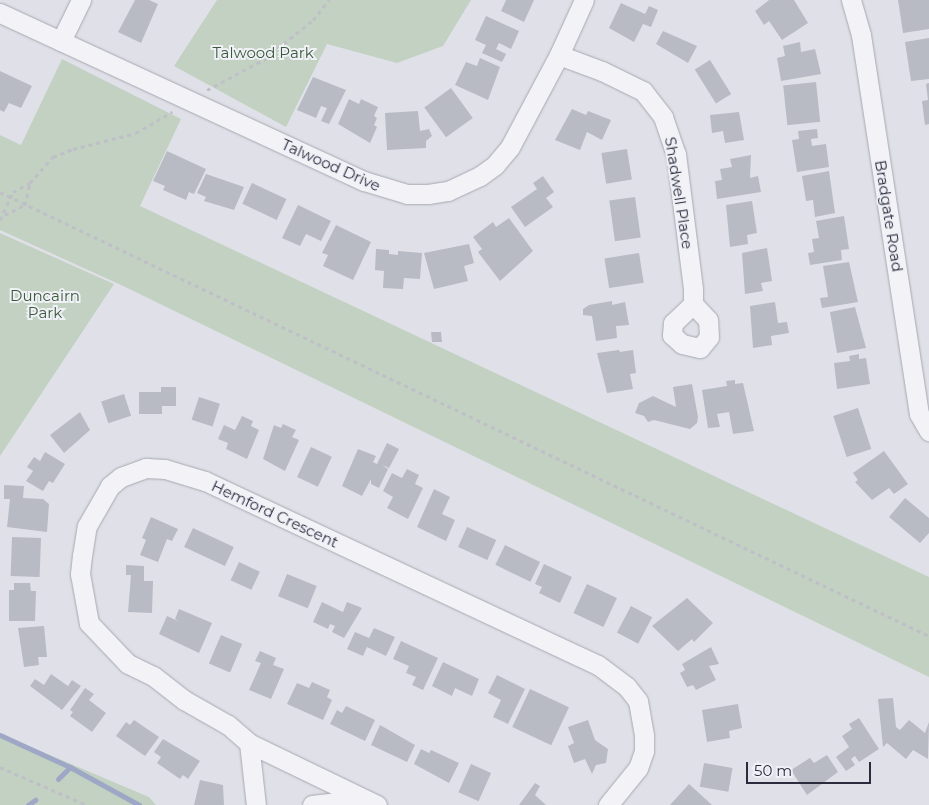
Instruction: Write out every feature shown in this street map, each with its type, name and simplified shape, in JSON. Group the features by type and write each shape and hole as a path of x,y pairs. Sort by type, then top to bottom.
{"street":[{"path":"61,41 81,0"},
{"name":"Talwood Drive","path":"0,13 364,181 407,194 448,191 495,165 522,130 584,0"},
{"name":"Bradgate Road","path":"851,0 861,35 919,414 929,431"},
{"name":"Shadwell Place","path":"559,55 602,70 642,91 662,117 676,154 693,304"},
{"name":"Hemford Crescent","path":"370,802 250,743 228,725 184,700 153,676 128,664 89,623 80,574 87,526 110,486 134,471 146,468 165,469 205,481 598,665 617,678 638,701 644,751 631,779 608,805"},
{"path":"250,743 256,805"},
{"path":"312,805 370,802"}],"path":[{"path":"201,93 265,59 313,20 329,0"},
{"path":"0,220 4,215 9,196 30,183 59,154 138,132 177,109"},
{"path":"4,215 19,210 26,204 30,183"},
{"path":"0,192 929,636"},
{"path":"0,767 87,805"}],"green space":[{"name":"Talwood Park","path":"217,0 471,0 443,46 397,63 327,44 286,127 174,66"},
{"path":"62,59 181,119 140,206 929,577 929,677 121,285 0,230 0,135 21,145"},
{"name":"Duncairn Park","path":"0,233 114,284 0,456"},
{"path":"0,734 149,797 156,805 0,805"}],"building":[{"path":"135,0 149,0 158,4 141,43 118,32"},
{"path":"506,0 534,0 524,22 501,11"},
{"path":"769,0 794,0 808,23 782,40 769,21 764,25 755,11"},
{"path":"898,0 929,0 929,29 903,33"},
{"path":"621,3 645,14 649,6 658,10 651,27 643,24 634,42 609,28"},
{"path":"486,16 519,31 511,49 499,43 496,49 506,54 502,62 482,53 486,45 475,40"},
{"path":"663,31 697,46 688,63 656,44"},
{"path":"929,38 929,79 911,81 905,42"},
{"path":"800,42 801,52 815,49 821,74 781,81 777,58 785,56 783,46"},
{"path":"480,58 500,67 488,100 455,85 466,62 477,66"},
{"path":"710,60 731,94 716,103 695,70"},
{"path":"0,71 32,86 21,108 9,103 4,112 0,110"},
{"path":"313,77 346,90 329,124 321,121 327,108 321,106 316,118 297,110"},
{"path":"816,82 820,122 787,125 783,85"},
{"path":"929,83 929,124 925,125 922,101 928,100 926,84"},
{"path":"451,88 473,118 446,137 424,107"},
{"path":"349,99 359,104 361,99 378,107 374,116 377,118 374,125 377,127 370,143 338,124"},
{"path":"572,109 586,115 588,111 611,120 602,140 587,132 580,150 555,140"},
{"path":"418,111 420,131 429,129 432,136 426,141 426,148 387,150 385,113"},
{"path":"739,112 744,140 725,143 723,131 712,133 710,115"},
{"path":"817,129 818,138 811,139 812,146 826,144 829,167 797,172 792,140 799,139 798,131"},
{"path":"627,149 632,180 606,184 601,153"},
{"path":"167,151 206,169 194,194 189,192 186,200 163,190 165,186 153,181"},
{"path":"751,155 750,178 758,176 761,192 717,199 715,181 722,180 720,169 732,167 730,159"},
{"path":"829,171 835,213 815,217 813,200 806,201 802,176"},
{"path":"206,174 244,187 234,210 204,201 206,197 197,193"},
{"path":"543,176 554,192 546,198 553,207 525,227 511,207 537,189 533,183"},
{"path":"252,183 286,199 277,220 242,204"},
{"path":"635,197 641,238 615,241 609,201"},
{"path":"752,201 757,233 747,235 748,244 730,247 726,205"},
{"path":"298,205 331,221 321,241 306,234 300,246 282,238"},
{"path":"844,216 849,249 841,250 842,260 810,265 808,253 814,252 812,239 819,238 816,221"},
{"path":"509,218 533,251 500,281 478,252 482,249 473,237 493,222 496,227"},
{"path":"336,225 371,242 353,280 323,266 328,255 322,253"},
{"path":"469,244 474,263 464,266 468,281 434,289 424,253"},
{"path":"767,248 772,281 761,283 763,291 745,294 742,253"},
{"path":"376,249 389,250 389,254 398,255 398,251 422,253 420,279 404,278 403,289 383,288 384,271 375,270"},
{"path":"639,253 644,283 609,288 604,258"},
{"path":"849,262 858,302 822,308 820,298 828,297 823,266"},
{"path":"612,301 612,305 625,302 629,325 616,326 617,338 596,341 592,316 583,315 583,309 589,305"},
{"path":"775,302 778,323 787,322 789,333 771,336 772,345 753,348 750,306"},
{"path":"855,307 866,348 837,353 830,312"},
{"path":"431,332 441,332 442,342 432,342"},
{"path":"619,350 620,352 633,350 636,373 630,374 633,389 607,393 597,353"},
{"path":"859,354 859,359 866,358 870,384 837,389 834,363 850,361 849,356"},
{"path":"735,380 735,384 743,383 754,431 733,434 729,412 717,414 720,427 708,428 702,390 727,386 726,381"},
{"path":"692,384 698,417 697,423 690,429 654,420 648,422 644,416 635,413 639,403 653,396 676,407 673,387"},
{"path":"161,387 176,387 176,406 162,406 162,414 139,414 139,392 161,392"},
{"path":"124,394 131,416 108,423 101,401"},
{"path":"199,397 220,404 213,427 192,420"},
{"path":"858,408 871,449 847,457 833,416"},
{"path":"80,412 90,430 64,453 50,435"},
{"path":"242,416 253,421 251,426 259,430 247,459 226,449 228,443 218,439 224,425 235,430"},
{"path":"283,424 296,430 292,437 299,440 285,471 263,459 274,425 281,428"},
{"path":"387,443 399,449 389,468 382,465 388,469 379,488 371,484 371,479 362,496 342,486 358,449 376,456 373,462 377,464"},
{"path":"311,447 332,457 318,487 297,477"},
{"path":"884,451 908,484 894,494 889,488 872,500 855,482 858,480 853,473"},
{"path":"45,452 65,464 53,483 49,481 43,491 26,481 33,471 27,467 34,457 40,461"},
{"path":"407,469 419,475 415,484 423,488 408,519 387,508 393,497 383,491 392,473 402,478"},
{"path":"4,485 24,486 23,498 43,499 49,504 47,532 7,527 10,499 4,499"},
{"path":"434,489 450,497 442,514 455,520 446,541 417,527"},
{"path":"905,498 929,518 929,533 920,543 889,517"},
{"path":"151,517 178,529 172,541 167,539 158,562 140,555 146,540 142,538"},
{"path":"467,527 496,540 487,560 458,547"},
{"path":"193,528 234,547 225,566 184,547"},
{"path":"12,537 41,538 40,577 11,576"},
{"path":"505,545 540,562 530,582 495,565"},
{"path":"239,562 260,572 251,590 231,580"},
{"path":"544,564 572,577 560,603 539,593 542,587 535,584"},
{"path":"126,565 144,566 144,581 153,581 152,613 128,612 131,575 126,575"},
{"path":"287,574 317,586 308,608 278,596"},
{"path":"14,583 30,583 31,591 36,591 35,621 9,621 9,590 14,590"},
{"path":"587,584 617,598 603,627 573,613"},
{"path":"687,598 713,623 694,642 692,639 678,651 652,626"},
{"path":"322,602 343,612 347,602 362,608 344,638 332,632 335,626 330,624 328,629 313,622"},
{"path":"631,606 652,617 638,644 617,632"},
{"path":"179,609 212,623 199,653 159,634 167,616 180,622 175,619"},
{"path":"44,626 47,657 38,657 39,665 24,667 18,628"},
{"path":"374,628 395,637 386,656 367,647 363,656 347,649 355,632 369,638"},
{"path":"221,635 242,644 230,673 209,664"},
{"path":"401,641 438,658 423,690 412,685 416,677 406,673 409,666 393,659"},
{"path":"711,647 719,664 709,666 716,680 696,690 693,685 687,687 680,673 685,670 682,664"},
{"path":"260,651 276,658 273,665 284,669 271,699 249,690 261,663 255,661"},
{"path":"443,662 479,679 472,696 455,688 452,696 432,686"},
{"path":"51,674 68,686 72,680 81,686 62,710 30,686 35,679 44,685"},
{"path":"497,675 525,689 508,724 493,717 501,700 488,693"},
{"path":"312,682 330,690 327,697 332,700 323,720 287,704 297,683 309,688"},
{"path":"85,688 94,694 89,700 106,713 92,732 70,716 73,712 70,710"},
{"path":"530,689 569,707 551,745 512,727"},
{"path":"893,698 896,727 900,730 909,720 925,733 929,722 928,759 913,750 906,759 887,743 883,747 878,699"},
{"path":"738,704 742,728 729,731 730,738 707,742 702,710"},
{"path":"346,706 375,720 365,741 330,724 337,710 342,713"},
{"path":"859,718 879,749 859,762 855,756 851,759 855,765 846,771 836,757 849,747 842,736 852,729 849,724"},
{"path":"134,720 159,737 145,756 116,736 126,722 130,725"},
{"path":"588,720 595,740 608,749 606,763 596,765 592,774 585,759 574,763 568,746 574,743 568,727"},
{"path":"380,725 415,745 407,762 371,745"},
{"path":"163,739 200,761 188,779 183,775 180,779 157,763 161,757 154,752"},
{"path":"421,749 429,753 431,750 459,763 449,783 414,764"},
{"path":"827,755 838,772 807,795 791,770 810,758 814,763"},
{"path":"704,763 733,768 728,792 700,787"},
{"path":"471,764 491,773 478,801 458,792"},
{"path":"200,780 223,785 224,805 194,805"},
{"path":"535,783 540,786 535,795 546,805 519,805"},
{"path":"689,784 712,805 670,805"}],"waterway":[{"path":"0,735 70,767 139,805"},
{"path":"58,779 70,767"},
{"path":"28,805 35,800"}]}
